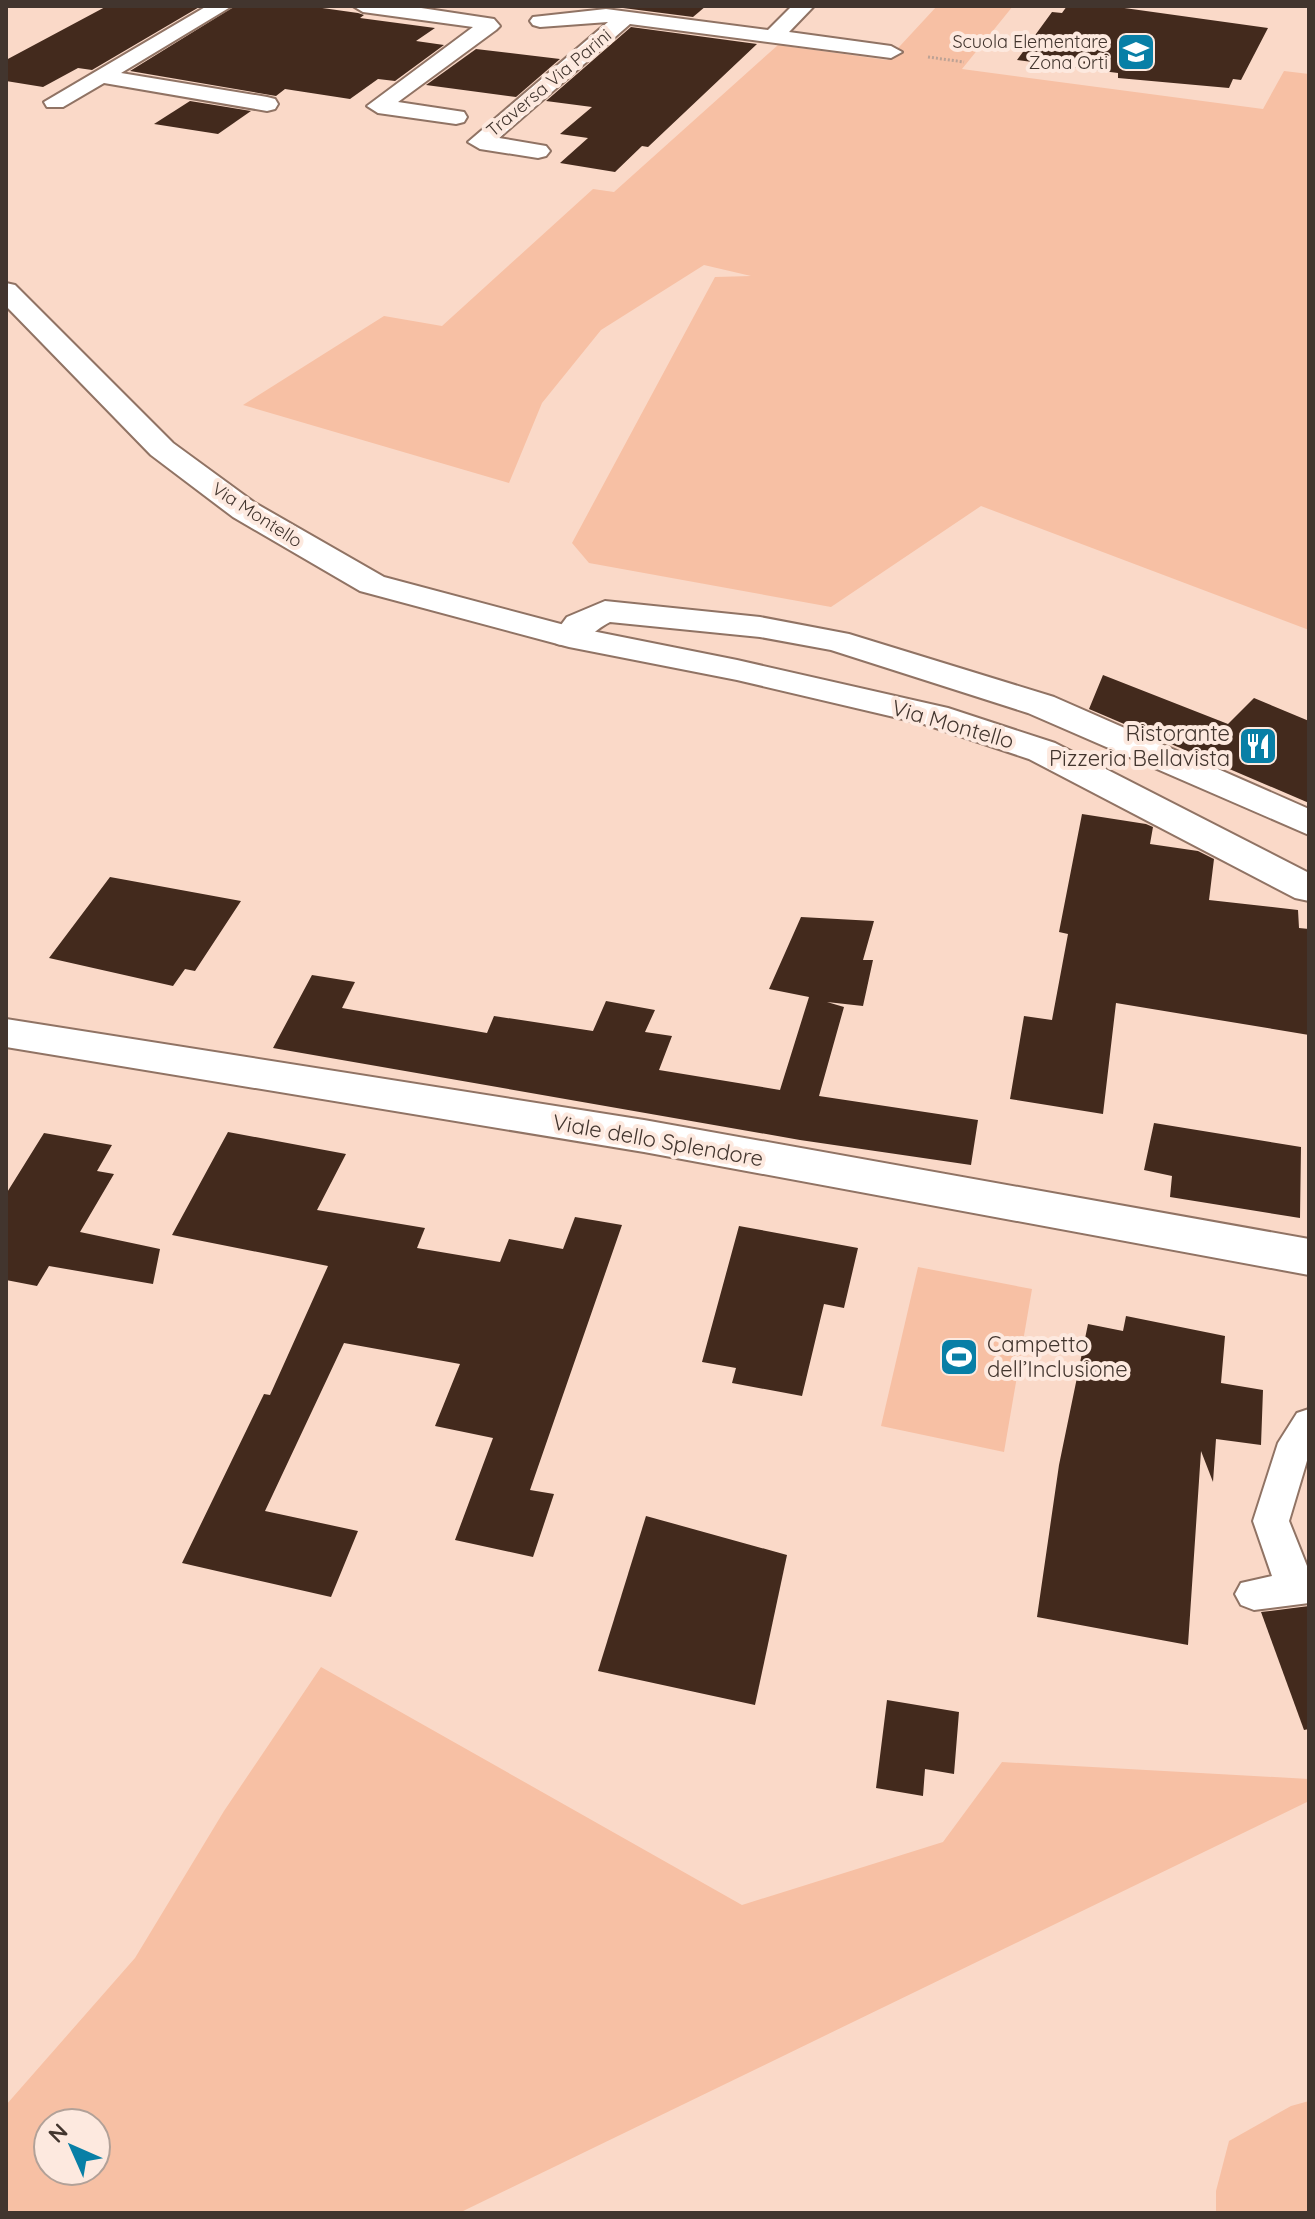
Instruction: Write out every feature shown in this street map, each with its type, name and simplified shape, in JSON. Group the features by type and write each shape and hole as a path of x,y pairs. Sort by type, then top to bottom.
{"street":[{"path":"55,102 222,6"},
{"path":"363,6 513,21"},
{"path":"713,29 741,6"},
{"path":"772,37 804,6"},
{"name":"Traversa Via Parini","path":"456,117 378,106 513,21 588,15 626,17 891,52"},
{"name":"Traversa Via Parini","path":"538,151 480,142 626,17"},
{"path":"100,76 267,104"},
{"name":"Via Montello","path":"6,291 162,449 244,510 372,584 569,637 737,670 935,716 1042,751 1309,889"},
{"name":"Via Montello","path":"569,637 579,624 605,611 760,627 837,641 1041,705 1309,823"},
{"name":"Viale dello Splendore","path":"6,1033 644,1136 1309,1257"}],"lane":[{"path":"1254,1594 1302,1588 1271,1521 1295,1443 1309,1423"}],"shaded area":[{"path":"937,6 1013,6 962,69 1263,109 1284,71 1309,74 1309,630 981,506 831,607 589,563 572,543 715,277 751,276 704,265 601,330 542,403 509,483 243,405 384,316 442,326 593,189 614,192 778,45 887,60"},
{"name":"Campetto dell’Inclusione","path":"918,1267 1032,1289 1004,1452 881,1426"},
{"path":"321,1667 742,1905 943,1842 1002,1762 1309,1779 1309,1801 459,2213 6,2213 6,2105 135,1958 224,1811"},
{"path":"1309,2101 1309,2213 1216,2213 1216,2191 1229,2141 1291,2106"}],"building":[{"path":"107,6 201,6 92,70 78,68 43,87 6,81 6,60"},
{"path":"235,6 308,6 358,13 364,15 360,18 435,28 416,41 444,45 395,81 378,79 350,99 285,89 276,96 130,71"},
{"path":"706,6 693,17 623,8"},
{"path":"1067,6 1110,6 1268,28 1241,80 1233,79 1229,88 1118,78 1118,73 1017,60 1052,12 1062,13"},
{"path":"631,27 757,44 648,147 642,146 615,172 560,163 588,138 560,134 592,107 546,101"},
{"path":"476,49 560,59 516,97 426,85"},
{"path":"190,101 251,111 218,134 154,124"},
{"path":"1103,675 1228,724 1254,698 1309,721 1309,803 1089,709"},
{"path":"1082,814 1146,824 1153,827 1150,844 1198,851 1214,859 1209,900 1298,910 1299,928 1309,929 1309,1035 1116,1003 1103,1114 1010,1099 1024,1016 1052,1020 1068,934 1059,932"},
{"path":"110,877 241,901 195,971 185,969 173,986 49,958"},
{"path":"801,917 874,921 863,960 873,960 863,1006 827,1002 844,1007 819,1096 978,1120 971,1165 800,1140 273,1048 312,975 355,982 342,1008 487,1033 494,1016 593,1031 606,1001 655,1010 645,1032 672,1036 659,1070 780,1090 809,997 769,989"},
{"path":"1154,1123 1301,1147 1300,1218 1170,1197 1172,1176 1144,1170"},
{"path":"228,1132 346,1154 317,1210 425,1228 417,1248 500,1262 509,1239 563,1249 575,1217 622,1225 530,1490 554,1494 533,1557 455,1540 493,1438 435,1426 460,1364 344,1343 265,1511 358,1531 331,1597 182,1563 264,1394 270,1395 328,1266 172,1235"},
{"path":"44,1133 112,1145 97,1171 114,1174 80,1232 160,1249 153,1284 49,1266 37,1286 6,1280 6,1194"},
{"path":"739,1226 858,1248 844,1308 824,1304 802,1396 732,1383 736,1368 702,1362"},
{"path":"1126,1316 1225,1336 1221,1383 1263,1390 1261,1445 1216,1439 1213,1482 1201,1451 1188,1645 1037,1617 1059,1465 1088,1324 1123,1331"},
{"path":"646,1516 787,1555 755,1705 598,1671"},
{"path":"1309,1606 1309,1729 1304,1730 1261,1612"},
{"path":"887,1700 959,1712 954,1774 925,1769 923,1796 876,1788"}],"place":[{"name":"Scuola Elementare Zona Orti","path":"1136,52"},
{"name":"Ristorante Pizzeria Bellavista","path":"1258,746"},
{"name":"Campetto dell’Inclusione","path":"959,1357"}]}
